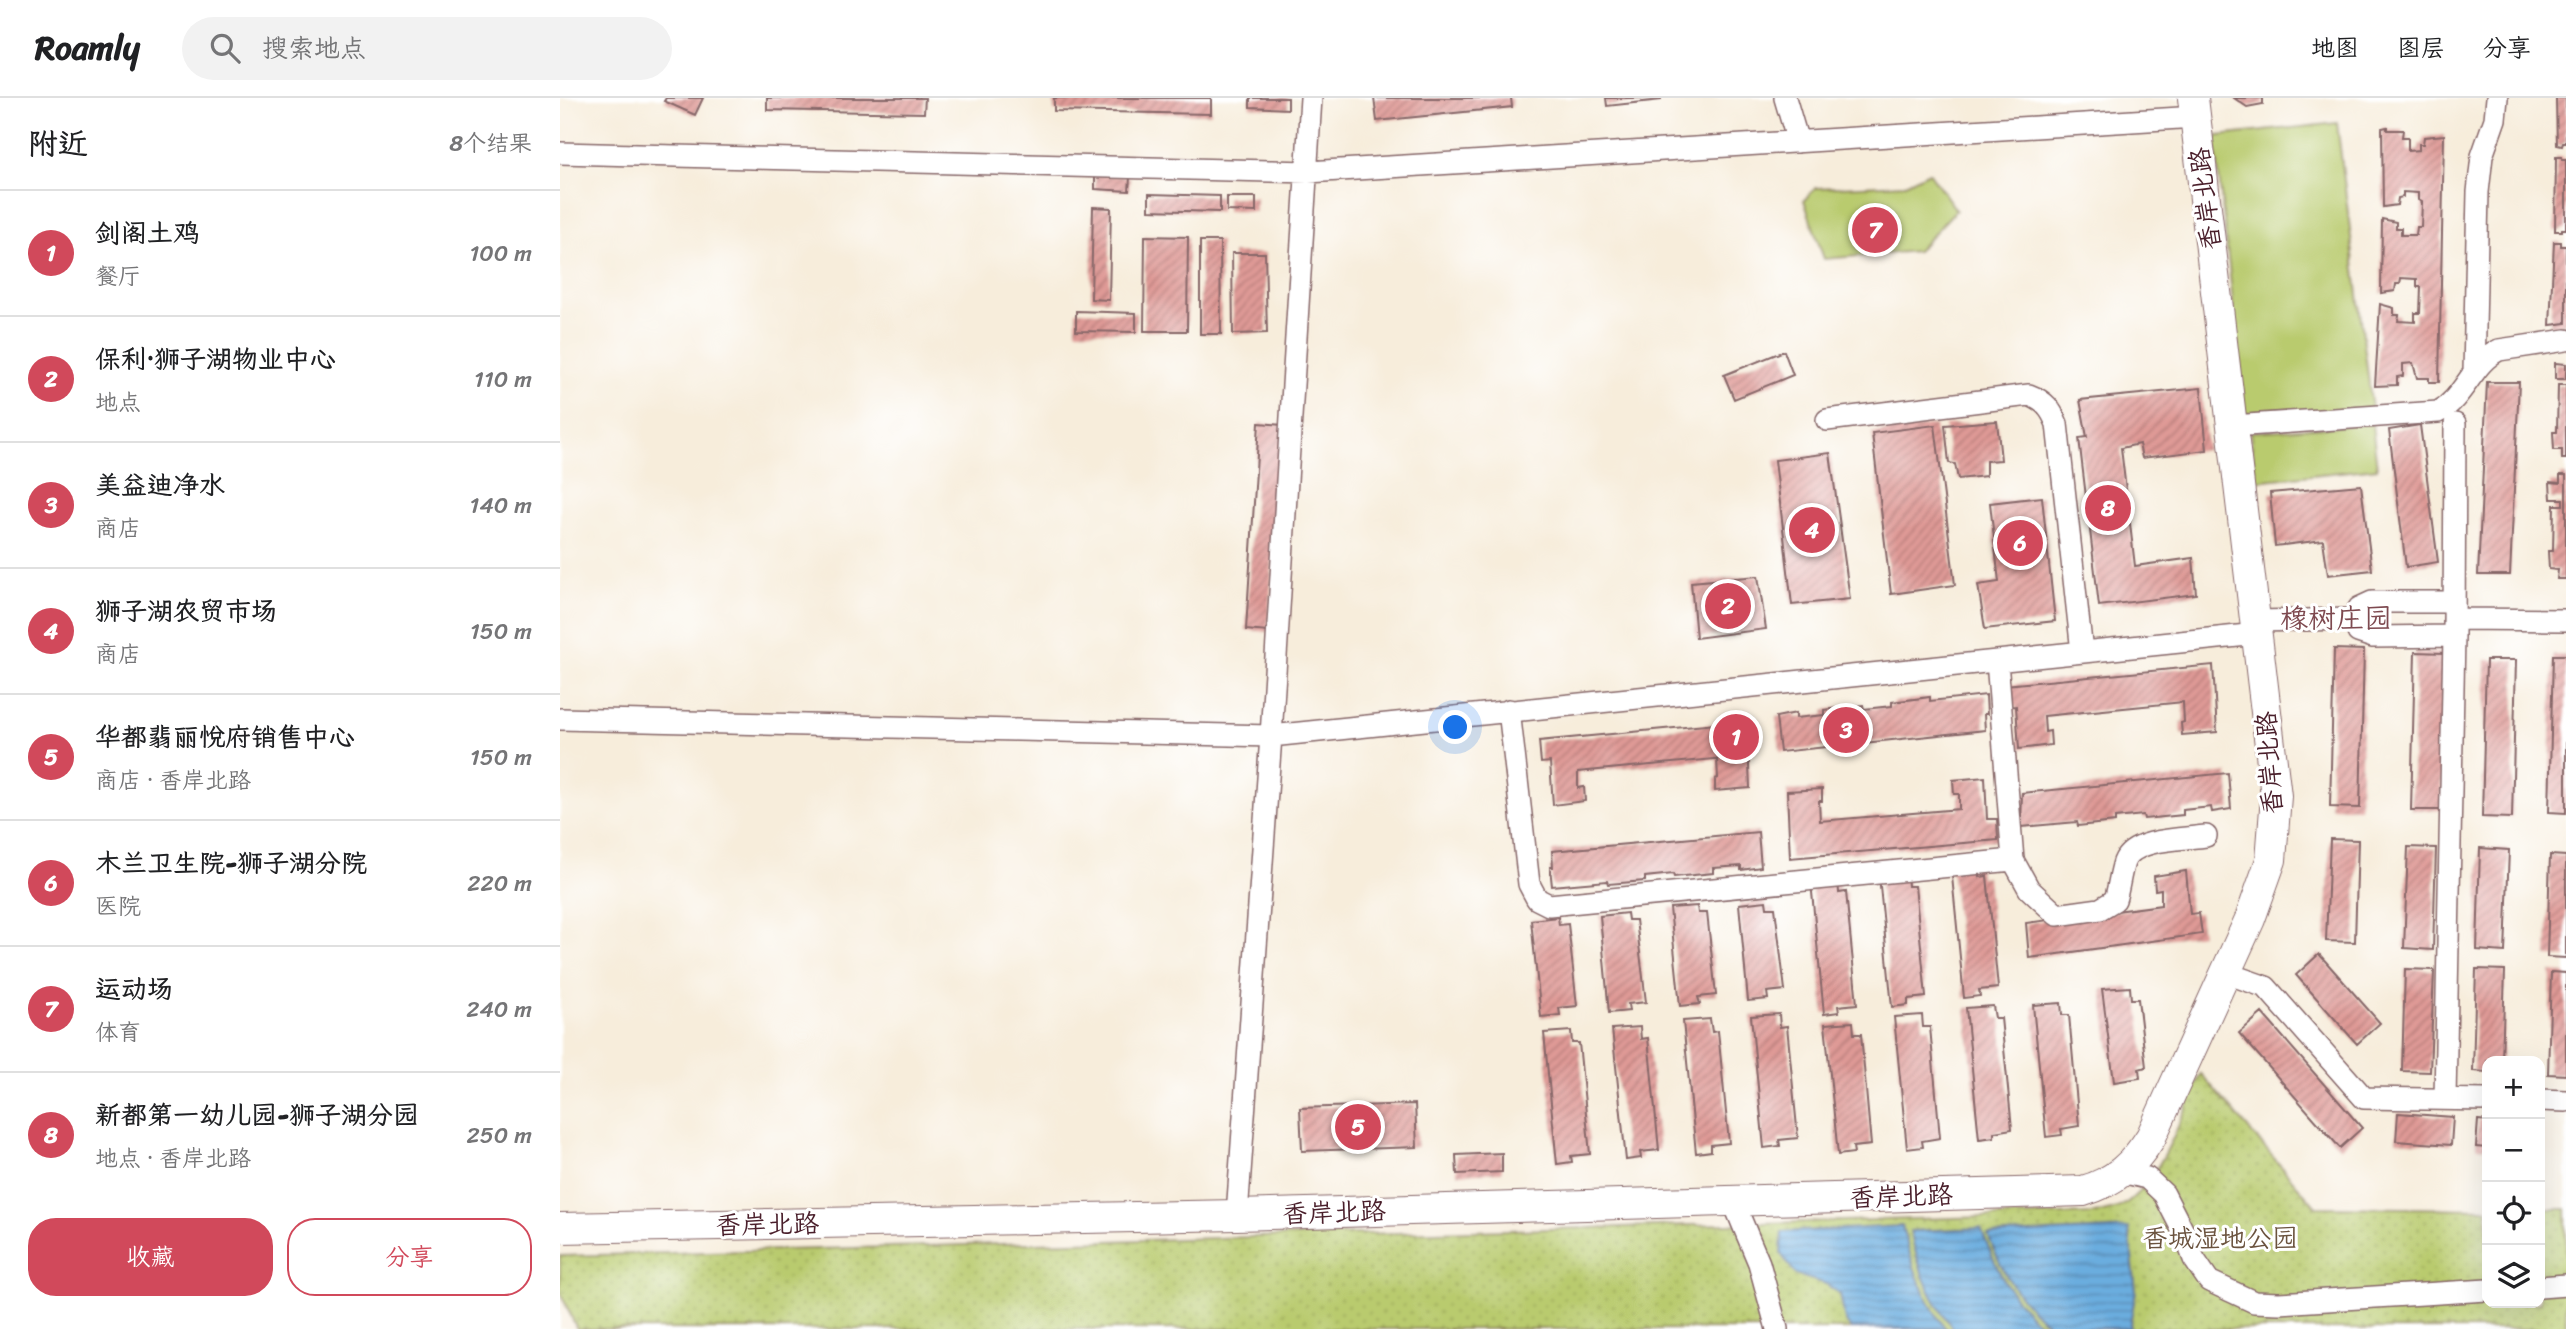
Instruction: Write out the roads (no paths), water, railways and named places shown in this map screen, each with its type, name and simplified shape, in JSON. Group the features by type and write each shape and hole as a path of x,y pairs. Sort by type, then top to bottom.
{"street":[{"path":"1237,1215 1271,736 1311,98"},
{"path":"1785,98 1798,142"},
{"path":"2474,373 2478,192 2482,156 2495,119 2497,98"},
{"path":"560,153 1308,172 1798,142 2194,108"},
{"name":"香岸北路","path":"560,1228 1237,1215 2083,1191 2136,1169 2250,919 2271,860 2276,796 2194,108"},
{"path":"2232,426 2438,412 2450,405 2490,355 2499,351 2566,340"},
{"path":"1828,420 2029,395 2041,400 2052,410 2057,424 2081,652"},
{"path":"2445,1099 2455,424"},
{"path":"2454,619 2373,636 2358,632 2353,619 2359,608 2372,602 2454,619 2566,620"},
{"path":"560,719 1271,736 2081,652 2256,627 2353,619"},
{"path":"1997,661 2013,860 2029,889 2057,915 2100,909 2115,900 2124,860 2137,848 2151,843 2206,836"},
{"path":"1509,710 1529,884 1536,899 1549,905 2013,860"},
{"path":"2226,973 2266,988 2364,1098 2482,1100"},
{"path":"2545,1100 2566,1101"},
{"path":"2136,1169 2164,1194 2194,1259 2209,1281 2254,1302 2278,1303 2482,1290"},
{"path":"1733,1201 1759,1263 1777,1329"},
{"path":"2545,1287 2566,1285"}],"water":[{"path":"1902,1226 1919,1280 1930,1305 1946,1329 1851,1329 1845,1320 1840,1294 1826,1284 1796,1275 1781,1254 1782,1232"},
{"path":"1981,1228 2006,1284 2034,1319 2047,1329 1953,1329 1944,1317 1926,1283 1910,1231"},
{"path":"2129,1228 2136,1291 2129,1329 2054,1329 2031,1309 2014,1287 1999,1262 1988,1235"}],"place":[{"name":"运动场","path":"1875,230"},
{"name":"新都第一幼儿园-狮子湖分园","path":"2108,508"},
{"name":"狮子湖农贸市场","path":"1812,530"},
{"name":"木兰卫生院-狮子湖分院","path":"2020,543"},
{"name":"保利·狮子湖物业中心","path":"1728,606"},
{"name":"美益迪净水","path":"1846,730"},
{"name":"剑阁土鸡","path":"1736,737"},
{"name":"华都翡丽悦府销售中心","path":"1358,1127"}],"district":[{"name":"橡树庄园","path":"2336,618"}],"park label":[{"name":"香城湿地公园","path":"2220,1238"}]}
